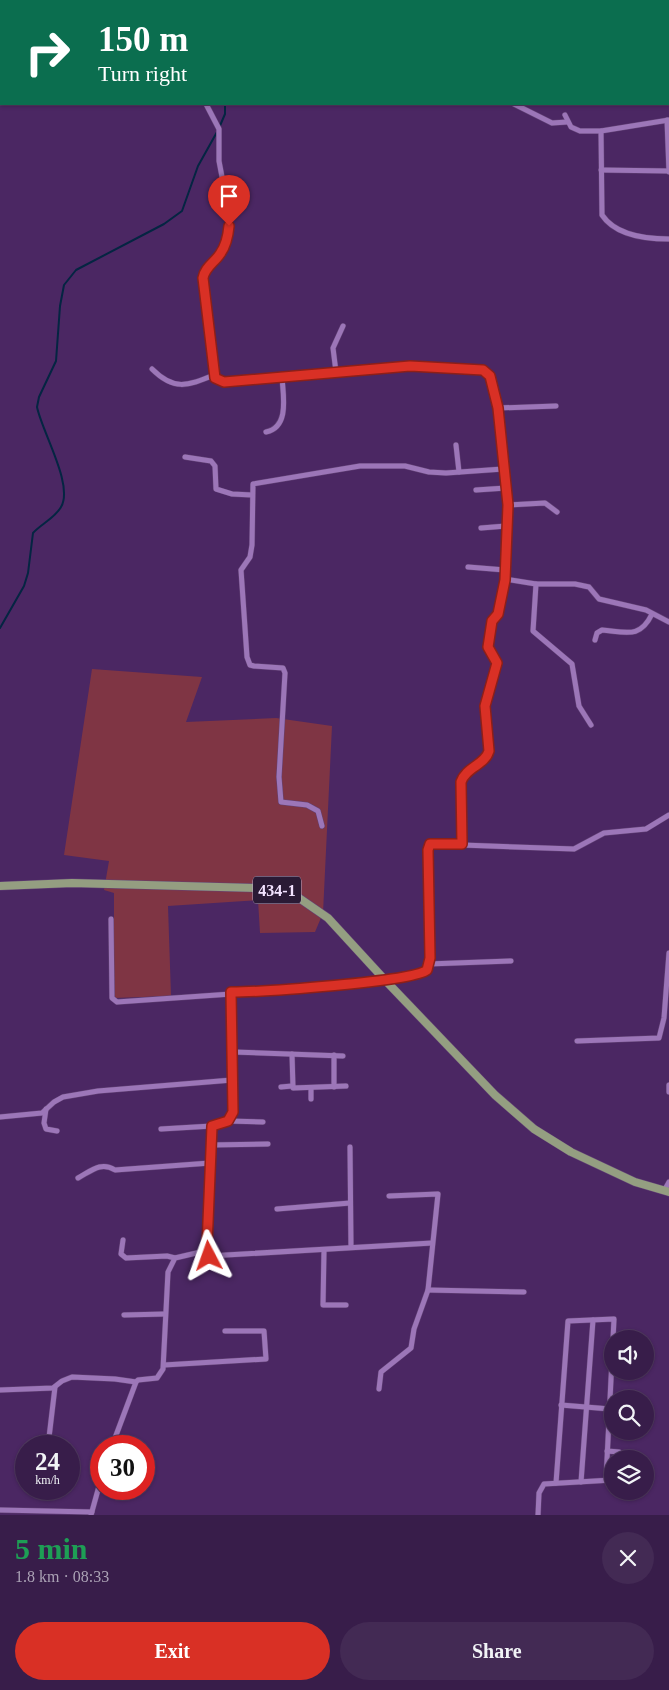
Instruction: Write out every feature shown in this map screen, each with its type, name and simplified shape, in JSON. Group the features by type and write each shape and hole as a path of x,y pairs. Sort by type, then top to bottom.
{"main road":[{"name":"434-1","path":"0,886 72,883 259,888 281,891 307,902 328,918 384,980 495,1095 534,1129 571,1152 635,1182 667,1191"}],"street":[{"path":"206,105 218,129 219,161 230,218 225,244 220,254 204,271 203,278 214,375 217,380 224,382 426,365 478,368 488,372 490,376 498,408 508,505 505,580 498,614 492,621 488,647 497,663 485,706 489,751 488,756 463,775 461,782 462,844"},
{"path":"516,105 552,123 567,122 580,131 601,131 668,120 669,172 601,170"},
{"path":"565,114 567,122"},
{"path":"601,131 601,210 606,221 619,230 642,238 669,239"},
{"path":"336,372 332,348 343,326"},
{"path":"152,369 163,380 176,384 194,383 214,375"},
{"path":"266,432 278,427 282,420 282,377"},
{"path":"498,408 556,406"},
{"path":"456,445 458,472"},
{"path":"185,457 211,461 215,466 216,489 232,494 252,495"},
{"path":"322,826 318,811 313,808 281,802 279,777 286,673 283,668 279,667 254,666 250,664 247,657 241,570 250,557 252,545 253,484 360,466 405,466 429,472 503,469"},
{"path":"476,490 506,488"},
{"path":"508,505 545,504 556,512"},
{"path":"481,528 506,526"},
{"path":"468,567 505,570"},
{"path":"505,580 536,584 574,584 589,587 599,599 621,605 634,606 669,622"},
{"path":"536,584 533,631 572,664 579,706 591,725"},
{"path":"595,640 597,633 602,630 639,631 646,628 652,614"},
{"path":"111,919 114,1001 161,1000 231,992 384,980 418,975 427,970 430,958 428,850 430,844 574,849 604,833 646,830 669,815"},
{"path":"577,1041 658,1038 664,1018 669,953"},
{"path":"428,964 511,961"},
{"path":"228,1121 233,1112 231,992"},
{"path":"232,1052 343,1056"},
{"path":"292,1054 292,1086"},
{"path":"334,1055 334,1087"},
{"path":"0,1117 42,1113 64,1097 98,1091 232,1080"},
{"path":"669,1085 669,1092"},
{"path":"281,1087 346,1086"},
{"path":"311,1088 311,1099"},
{"path":"46,1109 44,1123 46,1130 57,1131"},
{"path":"161,1128 212,1126 228,1121 263,1122"},
{"path":"205,1251 207,1246 212,1126"},
{"path":"210,1145 268,1144"},
{"path":"350,1147 351,1247"},
{"path":"78,1178 99,1166 109,1166 115,1170 210,1163"},
{"path":"667,1191 669,1182"},
{"path":"379,1389 381,1372 411,1348 414,1329 428,1290 438,1194 389,1196"},
{"path":"277,1209 350,1203"},
{"path":"123,1240 121,1254 126,1258 157,1256 175,1258 205,1251"},
{"path":"205,1251 209,1256 324,1251 351,1247 432,1243"},
{"path":"324,1251 323,1304 346,1305"},
{"path":"0,1390 44,1390 55,1387 67,1378 115,1378 136,1382 138,1380 157,1378 161,1375 164,1365 168,1272 175,1258"},
{"path":"428,1290 524,1292"},
{"path":"124,1315 165,1314"},
{"path":"556,1482 568,1321 614,1318 613,1330"},
{"path":"581,1482 593,1320"},
{"path":"164,1365 266,1359 264,1331 225,1331"},
{"path":"116,1435 136,1382"},
{"path":"49,1435 55,1387"},
{"path":"561,1405 604,1409"},
{"path":"538,1515 540,1488 544,1484 604,1480"},
{"path":"0,1510 92,1513 95,1500"}],"shaded area":[{"path":"92,669 202,677 186,722 276,718 332,726 323,913 315,932 260,933 258,900 168,906 171,996 114,998 114,893 104,890 109,861 64,855"}],"waterway":[{"path":"219,128 225,114 225,105"},
{"path":"0,628 24,586 28,573 33,533 52,518 61,507 64,497 56,458 37,407 39,397 56,361 60,306 64,285 76,270 164,224 182,211 198,166 217,132"}],"route":[{"path":"209,1256 205,1251 207,1246 212,1126 228,1121 232,1117 233,1112 231,992 259,992 384,980 418,975 427,970 430,958 428,850 430,844 462,844 461,782 463,775 488,756 489,751 485,706 497,663 491,656 488,647 492,621 498,614 505,580 508,505 498,408 488,372 478,368 426,365 224,382 217,380 213,372 208,308 203,278 204,271 220,254 228,236 229,226"}]}
